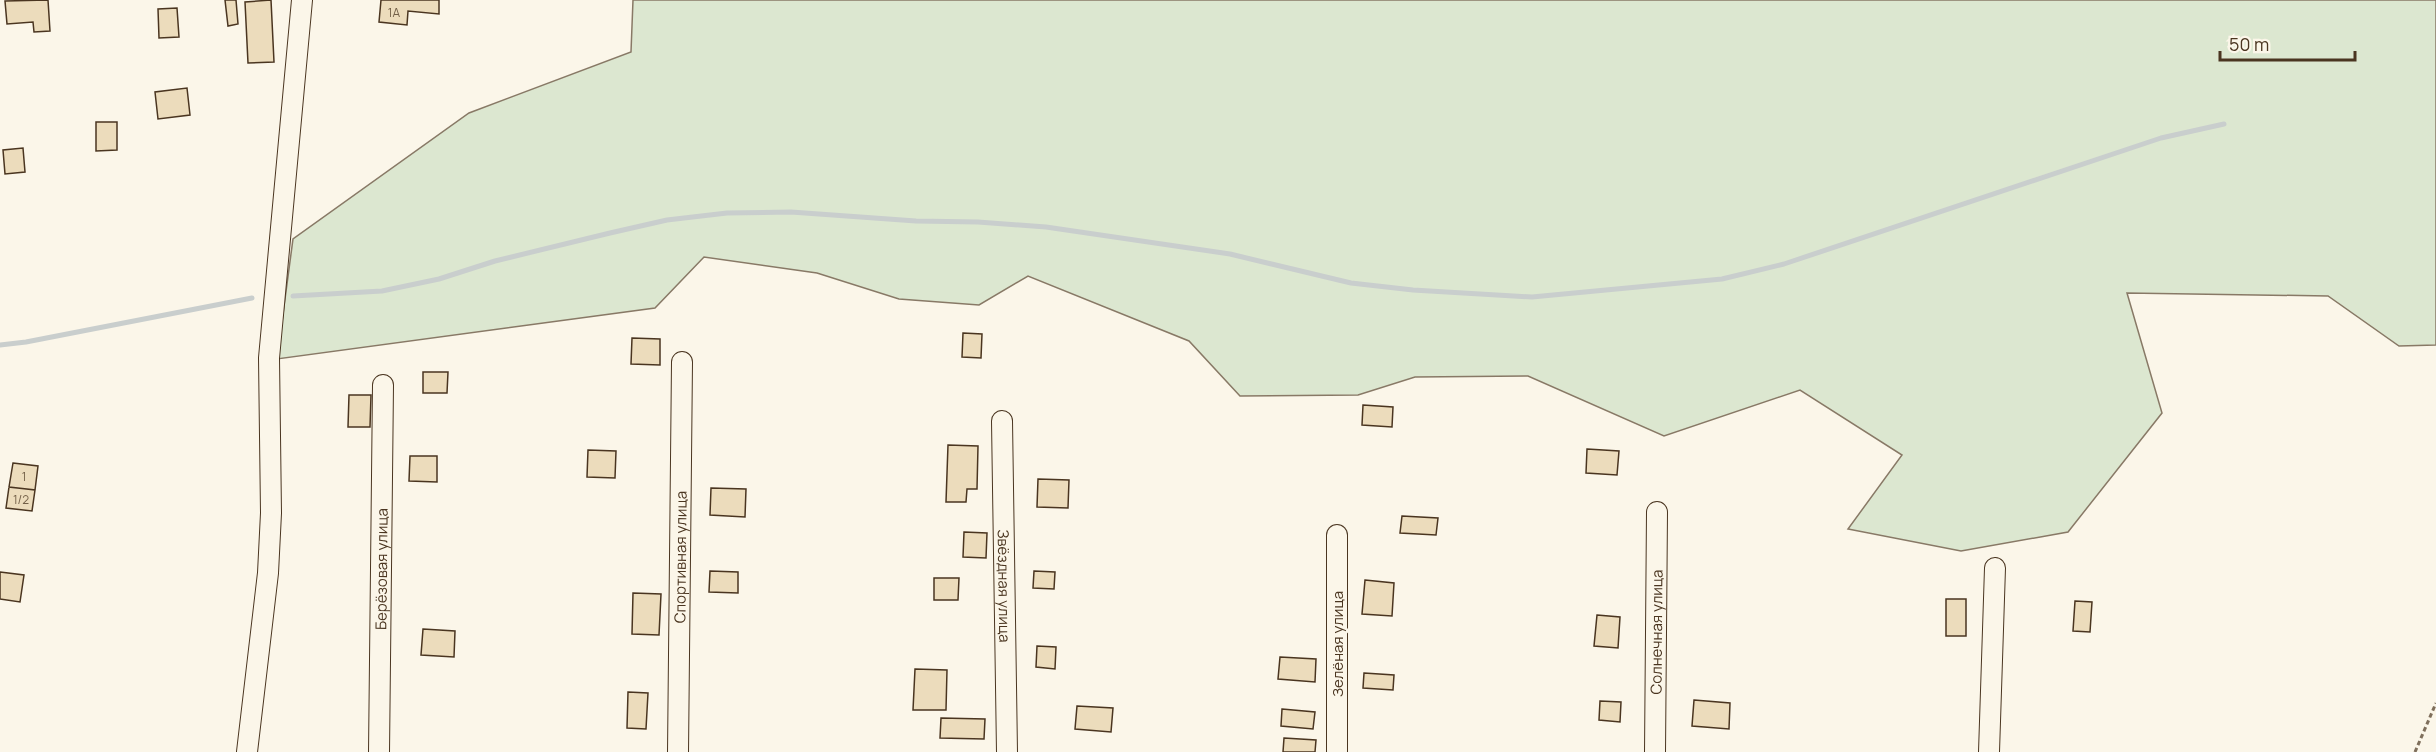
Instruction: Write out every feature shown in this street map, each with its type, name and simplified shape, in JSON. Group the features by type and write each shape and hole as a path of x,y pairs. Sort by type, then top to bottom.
{"street":[{"path":"247,752 268,573 271,513 269,358 302,0"},
{"name":"Спортивная улица","path":"678,752 682,362"},
{"name":"Берёзовая улица","path":"379,752 383,385"},
{"name":"Звёздная улица","path":"1002,421 1006,752"},
{"name":"Солнечная улица","path":"1655,752 1658,512"},
{"name":"Зелёная улица","path":"1337,535 1337,752"},
{"path":"1989,752 1995,568"}],"path":[{"path":"2415,752 2436,703"}],"green space":[{"path":"633,0 2436,0 2436,345 2399,346 2328,296 2127,293 2162,413 2068,532 1961,551 1848,529 1902,455 1800,390 1664,436 1528,376 1415,377 1358,395 1240,396 1189,341 1028,276 979,305 899,299 817,273 704,257 655,308 277,359 293,239 469,113 631,52"}],"building":[{"path":"48,0 50,31 34,32 33,22 7,24 5,1"},
{"path":"225,0 236,0 238,24 228,26"},
{"path":"271,0 274,62 248,63 245,2"},
{"path":"381,0 439,0 439,14 408,11 407,25 379,22"},
{"path":"177,8 179,37 159,38 158,9"},
{"path":"187,88 190,115 158,119 155,92"},
{"path":"96,122 117,122 117,150 96,151"},
{"path":"23,148 25,172 5,174 3,150"},
{"path":"963,333 982,334 981,358 962,357"},
{"path":"632,338 660,339 660,365 631,364"},
{"path":"423,372 448,372 447,393 423,393"},
{"path":"349,395 371,395 370,427 348,427"},
{"path":"1363,405 1393,407 1392,427 1362,425"},
{"path":"948,445 978,446 977,489 967,489 966,502 946,502"},
{"path":"1587,449 1619,451 1617,475 1586,473"},
{"path":"588,450 616,451 615,478 587,477"},
{"path":"410,456 437,456 437,482 409,481"},
{"path":"13,463 38,466 35,490 9,487"},
{"path":"1038,479 1069,480 1068,508 1037,507"},
{"path":"9,487 35,490 32,511 6,508"},
{"path":"711,488 746,489 745,517 710,515"},
{"path":"1402,516 1438,518 1436,535 1400,533"},
{"path":"964,532 987,533 986,558 963,557"},
{"path":"710,571 738,572 738,593 709,592"},
{"path":"1034,571 1055,572 1054,589 1033,588"},
{"path":"0,572 24,575 20,602 0,599"},
{"path":"934,578 959,578 958,600 934,600"},
{"path":"1365,580 1394,583 1392,616 1362,614"},
{"path":"633,593 661,594 659,635 632,634"},
{"path":"1946,599 1966,599 1966,636 1946,636"},
{"path":"2075,601 2092,602 2090,632 2073,631"},
{"path":"1597,615 1620,617 1618,648 1594,646"},
{"path":"423,629 455,631 454,657 421,655"},
{"path":"1037,646 1056,647 1055,669 1036,667"},
{"path":"1280,657 1316,659 1315,682 1278,679"},
{"path":"915,669 947,670 946,710 913,710"},
{"path":"1364,673 1394,675 1393,690 1363,688"},
{"path":"628,692 648,693 646,729 627,728"},
{"path":"1694,700 1730,703 1729,729 1692,726"},
{"path":"1600,701 1621,702 1620,722 1599,720"},
{"path":"1077,706 1113,708 1111,732 1075,729"},
{"path":"1282,709 1315,712 1313,729 1281,726"},
{"path":"941,718 985,719 984,739 940,738"},
{"path":"1284,738 1316,740 1315,752 1283,752"}],"waterway":[{"path":"293,296 382,291 439,279 495,261 667,220 727,213 791,212 1046,227 1230,254 1351,283 1413,290 1532,297 1722,279 1784,264 2161,138 2224,124"},
{"path":"0,345 26,342 252,298"}]}
